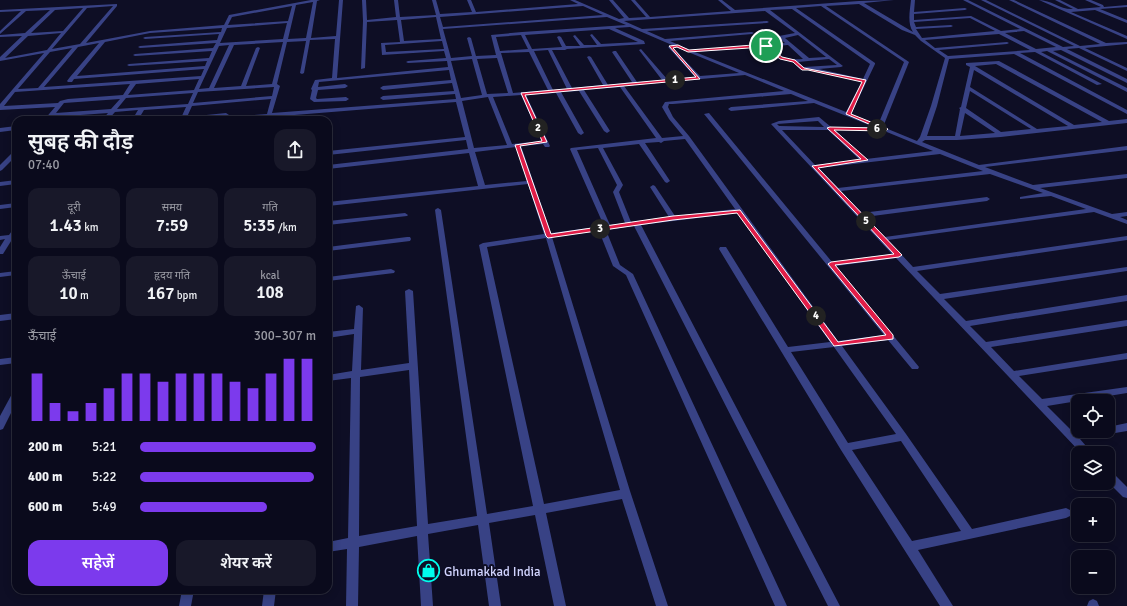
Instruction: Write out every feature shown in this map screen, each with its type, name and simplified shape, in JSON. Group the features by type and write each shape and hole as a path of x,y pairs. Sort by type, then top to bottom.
{"street":[{"path":"186,116 230,16 316,0 302,73"},
{"path":"334,78 341,0"},
{"path":"362,68 365,20 364,0"},
{"path":"396,0 402,43"},
{"path":"434,0 456,92 482,187"},
{"path":"469,0 474,13"},
{"path":"572,0 632,25 688,51 883,128 921,140 942,152 978,167 1127,222"},
{"path":"611,0 627,19"},
{"path":"633,0 649,18"},
{"path":"720,0 734,12"},
{"path":"618,20 734,12 857,1 892,0"},
{"path":"913,0 911,13 915,34"},
{"path":"965,0 1127,81"},
{"path":"983,0 1127,70"},
{"path":"1011,0 1106,45"},
{"path":"1041,0 1127,38"},
{"path":"1057,0 1078,10"},
{"path":"1086,0 1104,8"},
{"path":"857,1 915,34 947,58 1127,43"},
{"path":"1064,11 1115,7 1126,4"},
{"path":"0,12 116,5 40,89"},
{"path":"269,116 277,86 274,85 294,5"},
{"path":"438,18 474,13 583,5"},
{"path":"822,5 907,62 883,128"},
{"path":"0,108 50,50 63,32 85,8 84,7"},
{"path":"792,7 873,64 848,114"},
{"path":"1115,7 1127,12"},
{"path":"0,64 2,60 54,8"},
{"path":"365,20 438,18 592,8"},
{"path":"1093,8 1127,22"},
{"path":"766,9 841,66 803,69 794,61"},
{"path":"0,33 25,10"},
{"path":"911,13 965,10"},
{"path":"0,17 8,11"},
{"path":"441,28 609,16"},
{"path":"912,21 971,17 1099,84"},
{"path":"2,60 150,32 289,22"},
{"path":"642,30 767,22"},
{"path":"504,24 509,34"},
{"path":"511,94 500,54 493,36 632,25"},
{"path":"913,28 951,26"},
{"path":"408,62 475,58 531,50 643,43 610,27"},
{"path":"921,38 1026,30"},
{"path":"0,36 63,32"},
{"path":"117,83 150,32"},
{"path":"146,38 222,33"},
{"path":"522,33 555,92 581,133"},
{"path":"664,40 752,34"},
{"path":"799,34 781,37 787,44 808,60"},
{"path":"592,35 600,46"},
{"path":"0,42 6,36"},
{"path":"575,36 583,47"},
{"path":"140,47 217,45 338,37"},
{"path":"469,38 488,96 531,182 625,494 662,606"},
{"path":"559,38 565,49"},
{"path":"65,87 104,40"},
{"path":"444,40 383,44 384,54 446,50"},
{"path":"935,49 1007,43"},
{"path":"211,90 232,44"},
{"path":"688,51 787,44"},
{"path":"1117,44 1127,49"},
{"path":"135,55 217,45"},
{"path":"678,46 670,47 699,78"},
{"path":"766,46 781,58 794,61 830,58"},
{"path":"243,88 258,48"},
{"path":"1047,49 1127,90"},
{"path":"550,50 570,89"},
{"path":"641,50 666,81"},
{"path":"408,52 408,62 411,73"},
{"path":"614,52 636,84"},
{"path":"1015,52 1127,112"},
{"path":"589,57 606,86"},
{"path":"957,57 1074,127"},
{"path":"921,140 934,106 947,58"},
{"path":"129,65 211,59"},
{"path":"970,66 997,62 1108,123"},
{"path":"957,138 970,66"},
{"path":"72,78 207,67"},
{"path":"346,99 316,101 313,99 317,80 411,73 450,68"},
{"path":"808,68 864,81"},
{"path":"300,116 488,96 555,92 570,89 747,74"},
{"path":"382,107 383,75"},
{"path":"14,91 203,77"},
{"path":"383,88 454,81"},
{"path":"109,116 134,82"},
{"path":"51,115 62,102 68,101 274,85"},
{"path":"621,85 661,140"},
{"path":"314,89 345,86"},
{"path":"967,87 1037,131"},
{"path":"226,116 235,88"},
{"path":"581,89 607,131"},
{"path":"383,98 456,92"},
{"path":"793,92 667,103 665,107 671,118 687,137 738,211 903,437 969,534"},
{"path":"332,167 410,159 471,150 546,144 523,94"},
{"path":"51,115 142,109 275,97"},
{"path":"731,109 816,102"},
{"path":"0,108 59,105"},
{"path":"962,108 1002,134"},
{"path":"138,116 142,109"},
{"path":"707,114 915,367"},
{"path":"865,160 819,119 774,124 1071,436"},
{"path":"921,140 1037,131 1127,121"},
{"path":"0,130 12,128"},
{"path":"830,128 883,128"},
{"path":"687,137 573,149 605,228 617,266 629,274 781,606"},
{"path":"332,153 468,138"},
{"path":"641,142 667,181"},
{"path":"600,147 620,185 616,192 834,606"},
{"path":"978,167 1127,148"},
{"path":"814,166 942,152"},
{"path":"0,169 12,156"},
{"path":"836,190 992,171"},
{"path":"1034,187 1127,176"},
{"path":"0,184 12,182"},
{"path":"332,204 531,182"},
{"path":"653,187 673,218"},
{"path":"1022,198 1053,194"},
{"path":"861,216 986,199"},
{"path":"0,207 12,206"},
{"path":"438,210 495,606"},
{"path":"883,239 1096,210"},
{"path":"560,606 538,509 483,245 673,218 738,211"},
{"path":"1112,216 1127,214"},
{"path":"332,223 405,215"},
{"path":"0,238 12,236"},
{"path":"0,252 12,237"},
{"path":"912,269 1127,238"},
{"path":"332,248 408,239"},
{"path":"723,249 845,447 947,606"},
{"path":"831,264 899,255"},
{"path":"938,297 1127,269"},
{"path":"332,278 391,271"},
{"path":"0,275 12,274"},
{"path":"409,291 427,606"},
{"path":"964,324 1127,298"},
{"path":"352,606 352,543 359,308"},
{"path":"0,318 12,316"},
{"path":"984,345 1127,322"},
{"path":"332,334 358,331"},
{"path":"785,350 891,337"},
{"path":"1012,374 1127,356"},
{"path":"0,362 12,360"},
{"path":"332,377 413,366"},
{"path":"1041,403 1127,390"},
{"path":"0,426 12,402"},
{"path":"1115,430 1127,427"},
{"path":"845,447 903,437"},
{"path":"1073,438 1080,446"},
{"path":"1115,481 1126,492"},
{"path":"332,546 625,494"},
{"path":"909,547 1066,513"},
{"path":"185,606 187,594"},
{"path":"268,606 270,594"}],"place":[{"name":"Ghumakkad India","path":"429,571"}],"route":[{"path":"678,46 688,51 766,46 781,58 794,61 803,69 808,68 864,81 848,114 886,129 830,128 865,160 814,166 899,255 831,264 891,337 836,344 738,211 673,218 548,236 518,145 545,142 523,94 699,78 670,47 678,46"}]}
